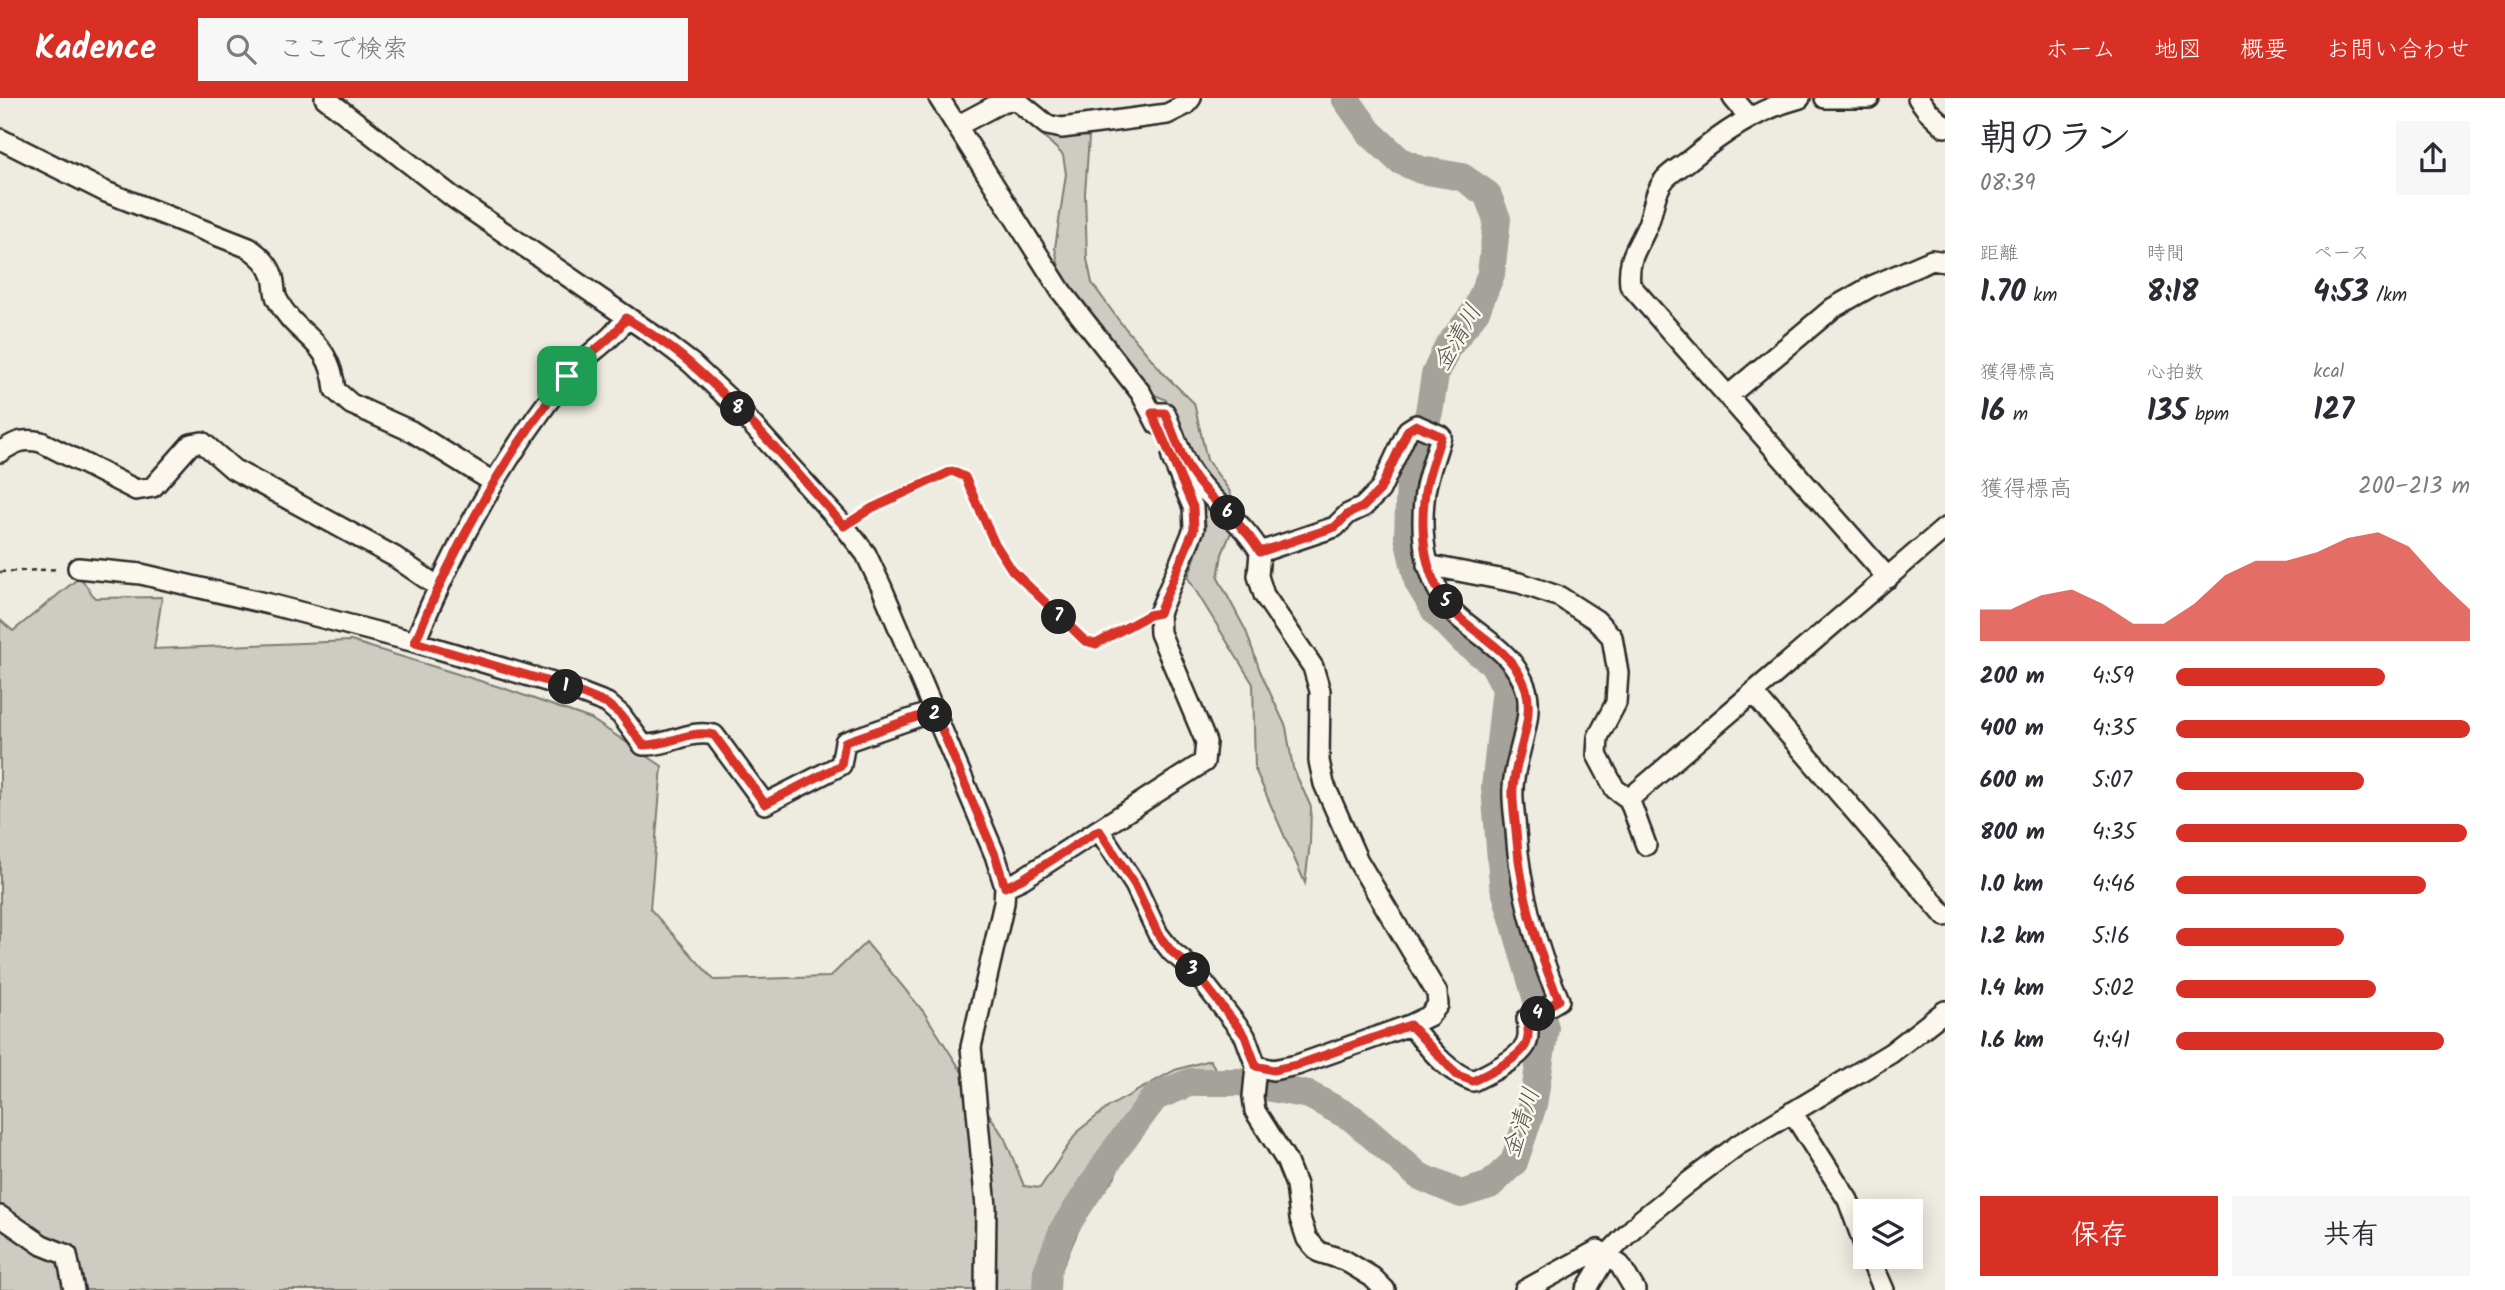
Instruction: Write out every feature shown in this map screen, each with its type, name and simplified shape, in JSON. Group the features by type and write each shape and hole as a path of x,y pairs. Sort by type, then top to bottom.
{"street":[{"path":"325,98 454,198 691,363 728,398 866,554 995,855 1005,887 1004,903 971,1046 986,1207 985,1290"},
{"path":"939,98 1061,291 1141,393 1193,507 1194,529 1159,613 1160,633 1206,742 1204,762 1022,879 1005,887"},
{"path":"957,127 1002,102 1015,99 1048,125 1062,128 1167,114 1191,98"},
{"path":"1733,98 1749,117"},
{"path":"1800,98 1749,117 1666,178 1655,196 1648,223 1629,268 1630,285 1888,578"},
{"path":"1825,98 1869,98"},
{"path":"1918,98 1945,127"},
{"path":"0,139 106,192 249,248 264,259 272,277 276,297 287,314 325,354 333,370 335,390 351,404 411,431 493,482"},
{"path":"1728,396 1833,308 1872,286 1932,260 1945,262"},
{"path":"415,642 438,586 493,482 567,376 619,330 626,318"},
{"path":"1152,413 1165,413 1189,469 1210,496 1252,538 1260,552 1258,576 1264,595 1313,667 1320,691 1319,761 1324,784 1358,861 1437,993 1438,1005 1429,1016 1410,1025 1297,1065 1256,1070"},
{"path":"1260,552 1335,527 1348,514 1363,507 1380,490 1408,430 1416,425 1441,436 1425,491 1423,531 1427,565 1440,595 1460,618 1504,652 1519,673 1527,691 1528,713 1516,763 1513,790 1518,865 1528,915 1559,1000 1527,1019 1528,1041 1522,1052 1473,1081 1457,1075 1410,1025"},
{"path":"0,452 26,438 41,442 136,490 153,487 191,444 202,442 233,469 395,557 438,586"},
{"path":"1629,799 1945,528"},
{"path":"1427,565 1520,583 1560,597 1596,620 1612,637 1618,673 1616,704 1598,737 1597,755 1615,789 1629,799 1646,845"},
{"path":"78,568 141,574 269,604 415,642 563,686 607,704 621,715 643,745 659,746 700,732 714,735 765,804 841,765 845,742 934,711"},
{"path":"1754,694 1945,916"},
{"path":"1099,830 1135,885 1158,934 1172,952 1193,969 1245,1036 1256,1070 1253,1097 1255,1111 1286,1160 1296,1185 1300,1218 1307,1239 1320,1252 1344,1260 1372,1277 1385,1290"},
{"path":"1586,1290 1607,1255 1641,1220 1686,1184 1738,1144 1891,1054 1945,1011"},
{"path":"1792,1112 1848,1200 1853,1214"},
{"path":"0,1216 41,1245 66,1255 74,1290"},
{"path":"1525,1290 1598,1250 1620,1265 1635,1290"},
{"path":"1875,1269 1884,1290"}],"path":[{"path":"844,526 872,508 952,471 965,477 994,542 1012,570 1085,641 1096,644 1149,615 1159,613"},
{"path":"0,572 78,568"}],"shaded area":[{"path":"1034,127 1060,138 1077,135 1089,137 1085,193 1087,259 1092,283 1120,322 1165,375 1194,403 1207,460 1229,490 1239,518 1201,476 1166,400 1153,394 1061,277 1055,248 1066,174 1063,155"},
{"path":"1203,499 1234,525 1222,554 1218,578 1246,631 1260,671 1286,727 1293,768 1311,807 1305,883 1255,769 1253,684 1188,578 1206,527"},
{"path":"80,577 95,598 162,597 154,649 351,641 503,688 591,719 662,766 650,909 714,980 830,977 866,942 923,1011 1005,1139 1024,1186 1040,1188 1078,1131 1110,1106 1175,1070 1210,1060 1215,1068 1153,1091 1129,1118 1115,1177 1084,1217 1059,1275 1059,1290 0,1290 0,620 13,631"}],"waterway":[{"name":"金清川","path":"1046,1290 1047,1271 1063,1230 1116,1149 1155,1097 1191,1082 1239,1082 1309,1095 1352,1118 1419,1176 1461,1194 1490,1185 1514,1162 1533,1105 1545,1028 1503,883 1495,788 1506,688 1493,663 1464,641 1436,612 1418,582 1408,537 1410,478 1429,412 1435,375 1447,348 1476,311 1491,274 1497,219 1487,194 1462,177 1421,170 1399,160 1369,132 1345,98"}],"route":[{"path":"626,318 691,363 728,398 844,526 872,508 952,471 965,477 994,542 1012,570 1085,641 1096,644 1149,615 1159,613 1194,529 1193,507 1152,413 1165,413 1189,469 1210,496 1252,538 1260,552 1335,527 1348,514 1363,507 1380,490 1408,430 1416,425 1441,436 1425,491 1423,531 1427,565 1440,595 1460,618 1504,652 1519,673 1527,691 1528,713 1516,763 1513,790 1518,865 1528,915 1559,1000 1527,1019 1528,1041 1522,1052 1473,1081 1457,1075 1410,1025 1297,1065 1273,1070 1256,1066 1245,1036 1193,969 1172,952 1158,934 1135,885 1099,830 1005,887 995,855 934,711 845,742 841,765 765,804 714,735 700,732 659,746 643,745 621,715 607,704 563,686 415,642 438,586 493,482 567,376 619,330 626,318"}]}
